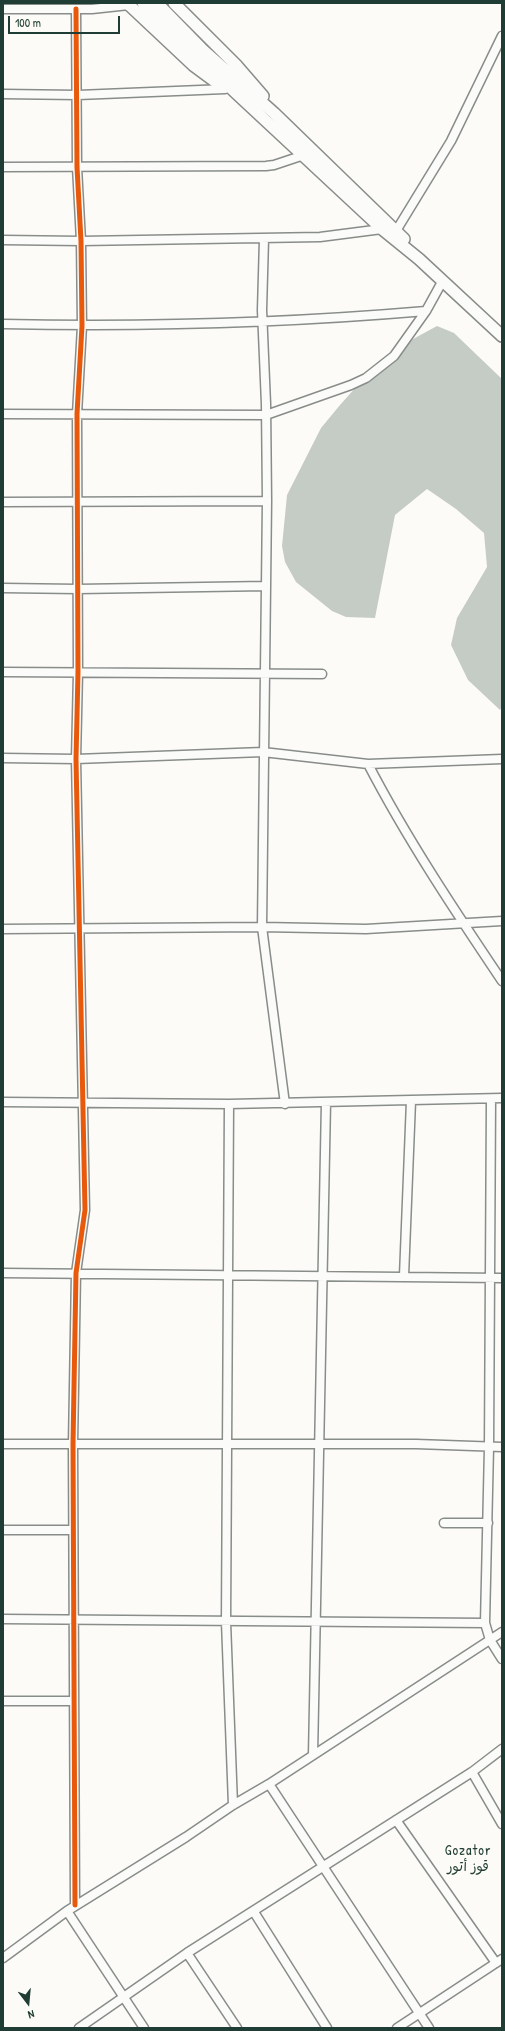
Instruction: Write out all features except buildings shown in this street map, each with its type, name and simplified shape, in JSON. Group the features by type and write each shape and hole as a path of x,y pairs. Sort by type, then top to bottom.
{"highway":[{"path":"143,3 200,53 274,113 396,231 419,259 442,282 502,336"},
{"path":"157,3 230,90"},
{"path":"174,3 249,79 274,113"},
{"path":"128,4 194,65 230,90 304,155 382,229 419,259"}],"street":[{"path":"3,9 110,8 128,4"},
{"path":"75,1906 72,1530 73,1444 76,1273 86,1210 76,759 78,672 76,502 77,414 82,326 81,241 77,167 78,95 76,9"},
{"path":"396,231 451,142 502,36"},
{"path":"3,94 78,95 230,90"},
{"path":"3,167 266,166 274,165 304,155"},
{"path":"3,240 81,241 264,239 320,237 382,229"},
{"path":"264,239 262,310 266,415 267,501 262,927 285,1104"},
{"path":"3,414 266,415 351,385 366,378 394,356 426,311 442,282"},
{"path":"3,324 82,326 263,320 426,311"},
{"path":"3,502 267,501"},
{"path":"3,588 78,589 266,586"},
{"path":"3,672 322,674"},
{"path":"3,758 76,759 264,752 368,764 502,759"},
{"path":"368,764 381,789 462,922 502,981"},
{"path":"3,929 262,927 366,929 462,922 502,921"},
{"path":"3,1102 285,1104 502,1098"},
{"path":"491,1099 489,1447 485,1623 490,1640 502,1658"},
{"path":"404,1276 411,1101"},
{"path":"313,1755 326,1102"},
{"path":"229,1104 226,1622 233,1804"},
{"path":"3,1273 502,1278"},
{"path":"3,1444 416,1444 502,1447"},
{"path":"444,1523 488,1523"},
{"path":"3,1530 72,1530"},
{"path":"3,1619 485,1623"},
{"path":"3,1958 67,1911 186,1837 233,1804 269,1784 502,1632"},
{"path":"3,1701 74,1701"},
{"path":"79,2028 187,1953 254,1912 323,1866 472,1772 502,1749"},
{"path":"472,1772 502,1824"},
{"path":"269,1784 429,2028"},
{"path":"396,1820 499,1961 397,2028"},
{"path":"67,1911 144,2028"},
{"path":"254,1912 327,2028"},
{"path":"187,1953 237,2028"}],"shaded area":[{"path":"437,326 454,333 502,379 502,707 500,710 468,680 451,645 457,618 487,567 484,533 456,509 427,489 395,515 375,618 346,617 332,611 296,582 285,562 282,546 287,495 321,428 357,386 392,359 413,339"}],"cycle path":[{"path":"75,1905 73,1444 76,1273 85,1210 76,759 78,672 77,414 82,326 81,241 77,167 76,9"}],"district":[{"name":"Gozator قوز أتور","path":"468,1860"}]}
